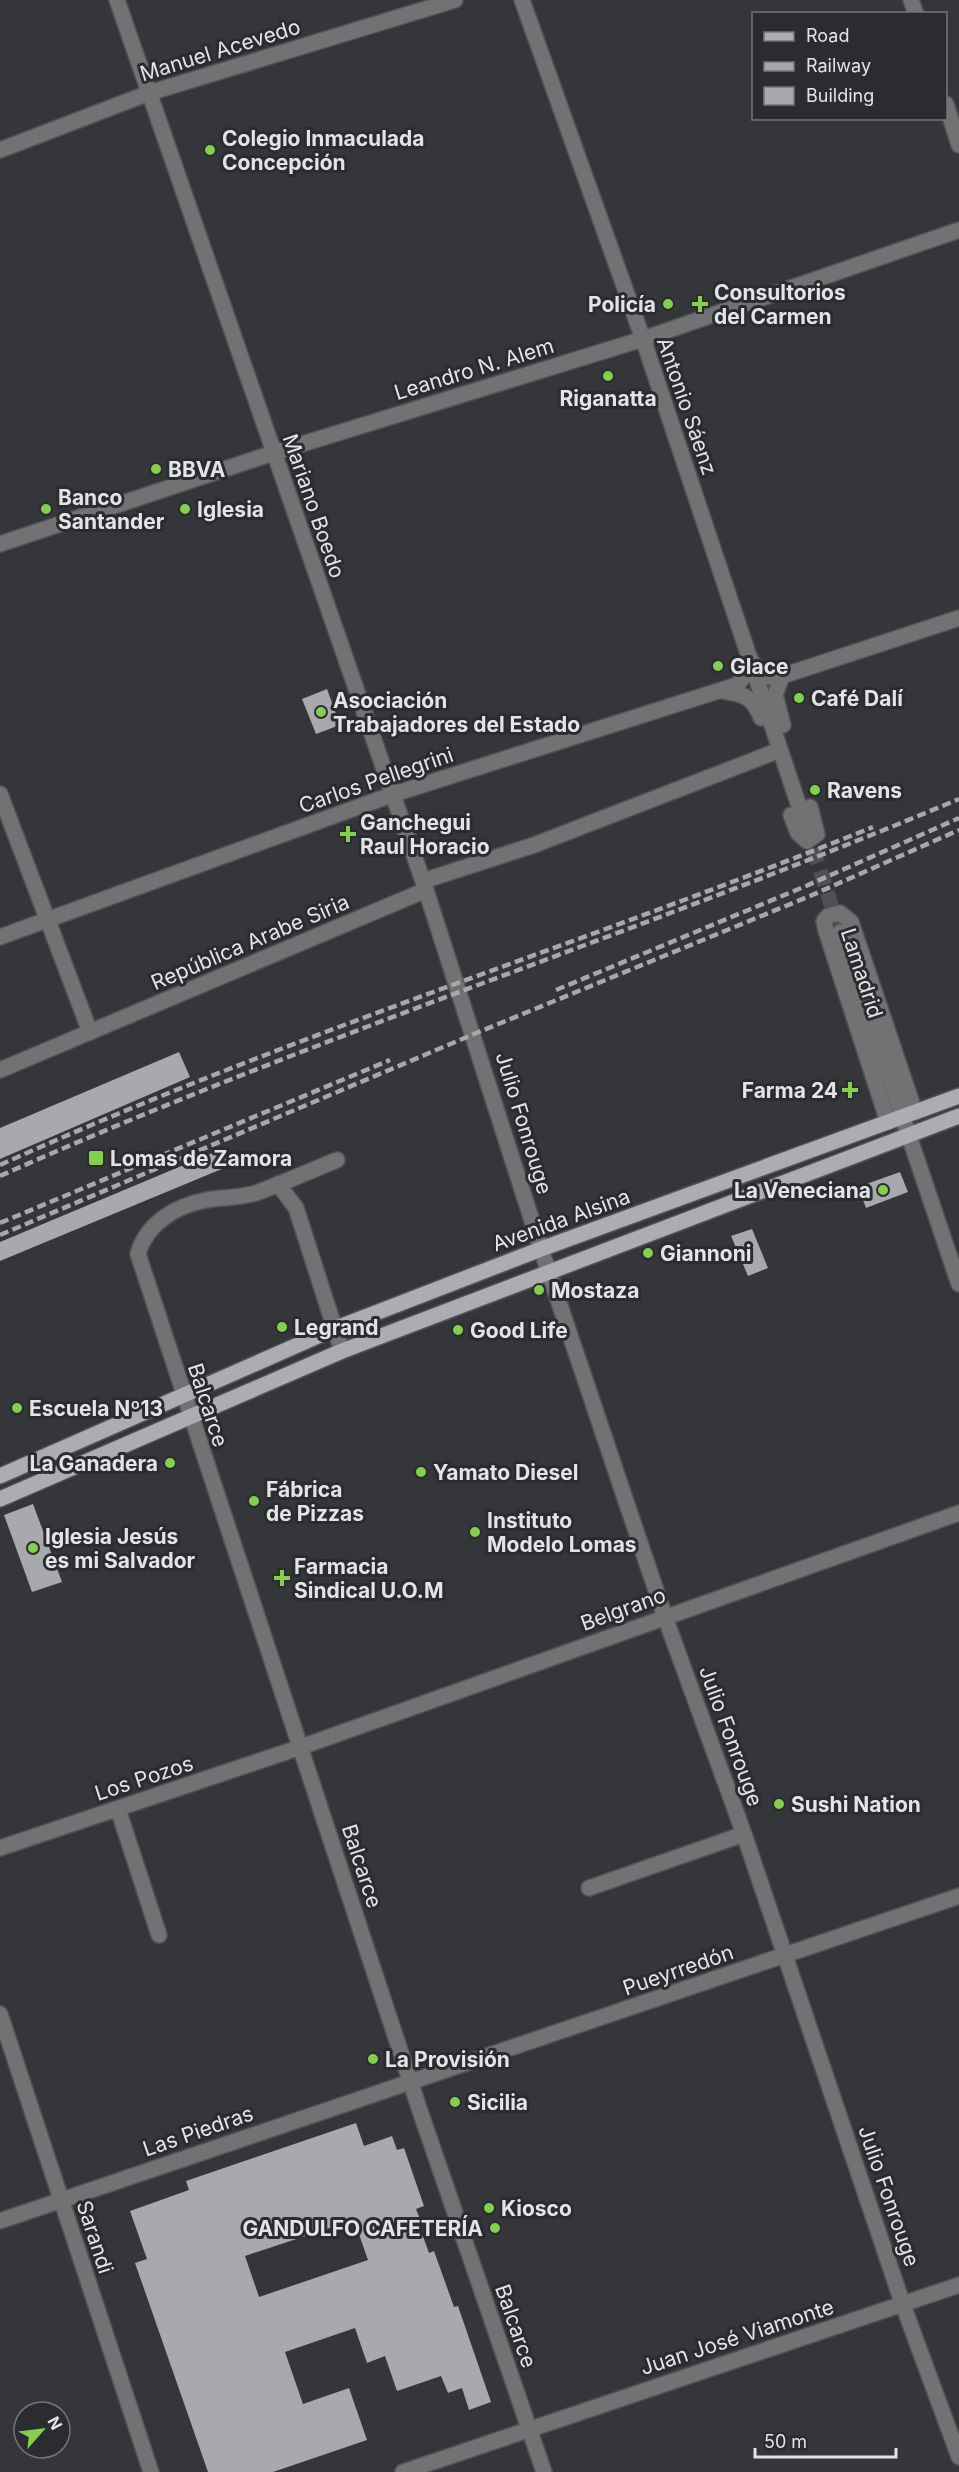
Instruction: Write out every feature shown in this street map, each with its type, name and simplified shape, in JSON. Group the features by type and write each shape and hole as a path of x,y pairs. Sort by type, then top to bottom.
{"main road":[{"name":"Avenida Alsina","path":"0,1476 334,1329 542,1249 959,1096"},
{"name":"Avenida Alsina","path":"0,1499 342,1351 959,1116"}],"street":[{"name":"Mariano Boedo","path":"117,0 391,795 425,886 471,1026"},
{"name":"Manuel Acevedo","path":"0,150 149,93 455,0"},
{"name":"Antonio Sáenz","path":"522,0 643,339 806,827"},
{"path":"947,110 959,145"},
{"name":"Leandro N. Alem","path":"0,544 273,453 643,339 959,230"},
{"path":"750,658 765,677 782,676 959,618"},
{"path":"723,691 738,685 744,679 750,658"},
{"path":"723,691 742,694 752,700 758,708 798,833 807,841 815,837 818,828 777,707 775,695 782,676"},
{"name":"Carlos Pellegrini","path":"0,936 391,795 723,691"},
{"name":"República Arabe Siria","path":"0,1070 425,886 772,753"},
{"path":"0,794 90,1032"},
{"name":"Lamadrid","path":"901,1117 851,922 840,913 828,916 824,921 826,931 908,1135 959,1284"},
{"name":"Lamadrid","path":"840,932 901,1117"},
{"name":"Julio Fonrouge","path":"471,1026 549,1271 665,1617 744,1834 903,2305 959,2457"},
{"name":"Balcarce","path":"337,1160 253,1194 204,1201 158,1221 145,1234 138,1254 189,1416 301,1747 410,2082 544,2472"},
{"path":"278,1184 296,1208 342,1351"},
{"name":"Belgrano","path":"301,1747 959,1513"},
{"name":"Los Pozos","path":"0,1848 301,1747"},
{"path":"118,1809 159,1935"},
{"path":"589,1888 744,1834"},
{"name":"Pueyrredón","path":"410,2082 959,1896"},
{"name":"Sarandi","path":"0,2014 151,2472"},
{"name":"Las Piedras","path":"0,2221 410,2082"},
{"name":"Juan José Viamonte","path":"403,2472 959,2285"}],"building":[{"name":"Asociación Trabajadores del Estado","path":"327,689 340,725 316,734 302,699"},
{"path":"179,1052 190,1077 0,1159 0,1128"},
{"path":"222,1149 229,1166 0,1261 0,1242"},
{"name":"La Veneciana","path":"900,1172 908,1192 866,1208 858,1187"},
{"path":"752,1229 768,1268 748,1276 731,1236"},
{"name":"Iglesia Jesús es mi Salvador","path":"33,1504 62,1582 32,1592 4,1515"},
{"path":"356,2123 364,2146 392,2136 397,2150 404,2148 424,2206 416,2209 422,2224 419,2225 429,2253 434,2251 454,2307 458,2306 491,2402 469,2410 462,2388 448,2393 441,2376 397,2391 385,2356 367,2363 355,2328 285,2352 303,2404 349,2388 367,2440 273,2472 208,2472 135,2263 147,2259 130,2211 189,2190 186,2181","holes":["354,2220 368,2260 259,2297 245,2256"]}],"tunnel":[{"path":"806,827 840,932"}],"railway":[{"path":"0,1176 238,1077 840,848 959,799"},
{"path":"556,990 806,886 959,818"},
{"path":"0,1165 216,1074 764,870 873,827"},
{"path":"0,1235 474,1034 810,896 959,830"},
{"path":"0,1223 390,1060"}],"place":[{"name":"Colegio Inmaculada Concepción","path":"210,150"},
{"name":"Policía","path":"668,304"},
{"name":"Consultorios del Carmen","path":"700,304"},
{"name":"Riganatta","path":"608,376"},
{"name":"BBVA","path":"156,469"},
{"name":"Banco Santander","path":"46,509"},
{"name":"Iglesia","path":"185,509"},
{"name":"Glace","path":"718,666"},
{"name":"Café Dalí","path":"799,698"},
{"name":"Asociación Trabajadores del Estado","path":"321,712"},
{"name":"Ravens","path":"815,790"},
{"name":"Ganchegui Raul Horacio","path":"348,834"},
{"name":"Farma 24","path":"850,1090"},
{"name":"Lomas de Zamora","path":"96,1158"},
{"name":"La Veneciana","path":"883,1190"},
{"name":"Giannoni","path":"648,1253"},
{"name":"Mostaza","path":"539,1290"},
{"name":"Legrand","path":"282,1327"},
{"name":"Good Life","path":"458,1330"},
{"name":"Escuela Nº13","path":"17,1408"},
{"name":"La Ganadera","path":"170,1463"},
{"name":"Yamato Diesel","path":"421,1472"},
{"name":"Fábrica de Pizzas","path":"254,1501"},
{"name":"Instituto Modelo Lomas","path":"475,1532"},
{"name":"Iglesia Jesús es mi Salvador","path":"33,1548"},
{"name":"Farmacia Sindical U.O.M","path":"282,1578"},
{"name":"Sushi Nation","path":"779,1804"},
{"name":"La Provisión","path":"373,2059"},
{"name":"Sicilia","path":"455,2102"},
{"name":"Kiosco","path":"489,2208"},
{"name":"GANDULFO CAFETERÍA","path":"495,2228"}]}
